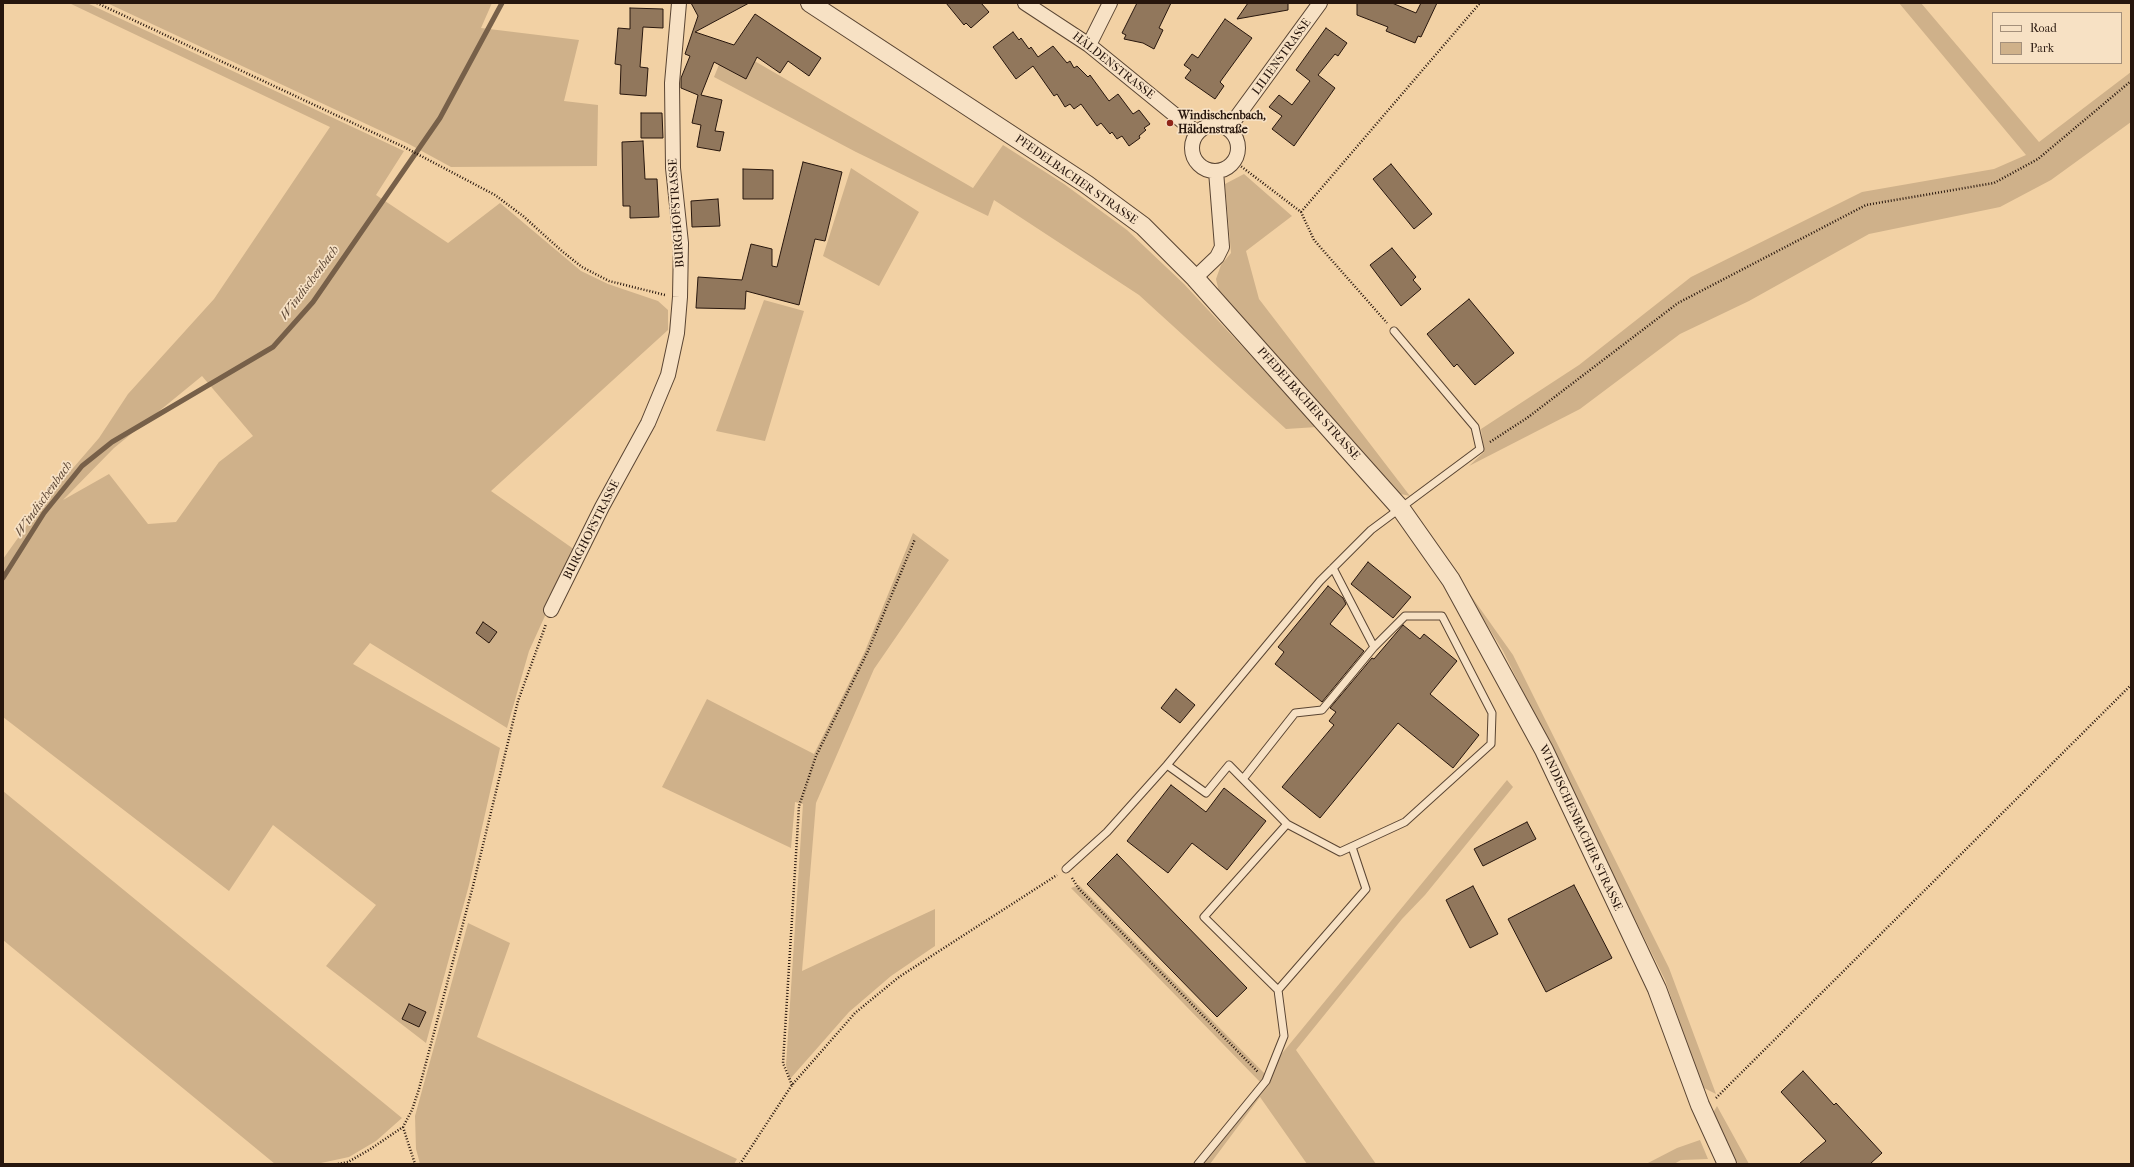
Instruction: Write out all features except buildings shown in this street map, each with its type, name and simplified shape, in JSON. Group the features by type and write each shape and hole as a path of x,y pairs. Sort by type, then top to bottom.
{"street":[{"name":"BURGHOFSTRASSE","path":"551,610 602,507 648,423 668,375 677,333 680,297 681,242 673,168 672,83 679,3"},
{"name":"PFEDELBACHER STRASSE","path":"810,3 1086,184 1143,226 1195,278 1400,508"},
{"name":"HÄLDENSTRASSE","path":"1025,3 1089,45 1197,133"},
{"path":"1089,45 1110,3"},
{"name":"LILIENSTRASSE","path":"1228,129 1320,3"},
{"path":"1212,125 1220,125 1228,129 1235,136 1238,144 1238,153 1234,161 1229,166 1216,171 1207,169 1194,158 1192,150 1193,141 1197,133 1212,125"},
{"path":"1195,278 1217,256 1222,247 1216,171"},
{"name":"WINDISCHENBACHER STRASSE","path":"1400,508 1450,580 1544,750 1657,989 1700,1105 1727,1164"}],"lane":[{"path":"1066,869 1107,832 1168,765 1320,581 1371,530 1480,449 1475,427 1394,331"},
{"path":"1333,568 1374,647"},
{"path":"1168,765 1206,793 1229,764 1243,779 1287,824 1340,852 1404,822 1491,744 1492,713 1442,616 1405,616 1374,647 1322,710 1295,713 1243,779"},
{"path":"1198,1164 1266,1081 1284,1036 1278,990 1204,917 1287,824"},
{"path":"1278,990 1366,889 1352,846"}],"path":[{"path":"97,3 404,147 495,195 582,267 609,281 647,291 680,297"},
{"path":"1301,212 1480,3"},
{"path":"1480,449 1527,418 1678,303 1866,205 1994,183 2038,159 2131,81"},
{"path":"1234,161 1301,212 1314,240 1394,331"},
{"path":"792,1085 783,1063 799,806 816,756 868,651 915,539"},
{"path":"338,1164 348,1162 403,1128 419,1089 473,886 518,701 551,610"},
{"path":"1700,1105 1717,1097 2131,685"},
{"path":"740,1164 792,1085 855,1013 899,977 1066,869 1079,889 1266,1081"},
{"path":"403,1128 415,1164"}],"green space":[{"path":"69,3 87,3 404,151 376,195 448,243 500,203 581,271 608,284 658,301 668,310 668,330 491,491 575,550 529,651 507,728 370,643 353,664 500,748 469,885 426,1043 326,966 376,905 273,825 229,891 3,717 3,559 42,504 99,438 128,394 214,299 330,127","holes":["202,376 253,436 219,462 176,522 148,524 109,474 63,500 114,448"]},
{"path":"107,3 492,3 481,28 579,40 564,101 598,105 597,166 451,167 407,143"},
{"path":"1899,3 1921,3 2039,142 2131,72 2131,122 2051,180 2000,207 1869,234 1749,301 1680,334 1580,409 1469,466 1484,452 1481,429 1579,365 1691,277 1862,192 1994,169 2026,155"},
{"path":"727,45 973,188 1003,145 1064,184 1127,230 1184,284 1317,427 1286,429 1139,295 994,200 988,216 856,152 714,77"},
{"path":"851,168 919,212 879,286 823,256"},
{"path":"1244,174 1292,216 1246,251 1259,299 1410,496 1396,493 1219,292 1216,279 1221,265 1231,253 1225,184"},
{"path":"764,300 804,311 765,441 716,431"},
{"path":"913,533 949,560 874,669 816,803 802,971 935,909 935,946 891,976 849,1012 790,1079 786,1065 803,804 795,802 791,848 662,787 707,699 814,754 865,651"},
{"path":"1457,576 1513,655 1669,968 1716,1094 1702,1087 1665,980 1503,651"},
{"path":"1507,780 1513,787 1425,895 1402,919 1296,1050 1376,1164 1307,1164 1260,1097 1210,1164 1193,1164 1260,1082 1071,888 1079,885 1265,1074"},
{"path":"3,791 402,1118 376,1141 349,1157 321,1163 275,1164 3,940"},
{"path":"468,923 510,943 477,1037 737,1159 734,1164 420,1164 416,1149 415,1116"},
{"path":"1717,1106 1749,1164 1738,1164 1713,1113"},
{"path":"1700,1140 1708,1159 1681,1160 1674,1164 1646,1164 1677,1148"}],"waterway":[{"name":"Windischenbach","path":"3,578 44,513 82,466 112,442 273,347 313,302 440,118 502,3"}],"place":[{"name":"Windischenbach, Häldenstraße","path":"1170,123"}]}
